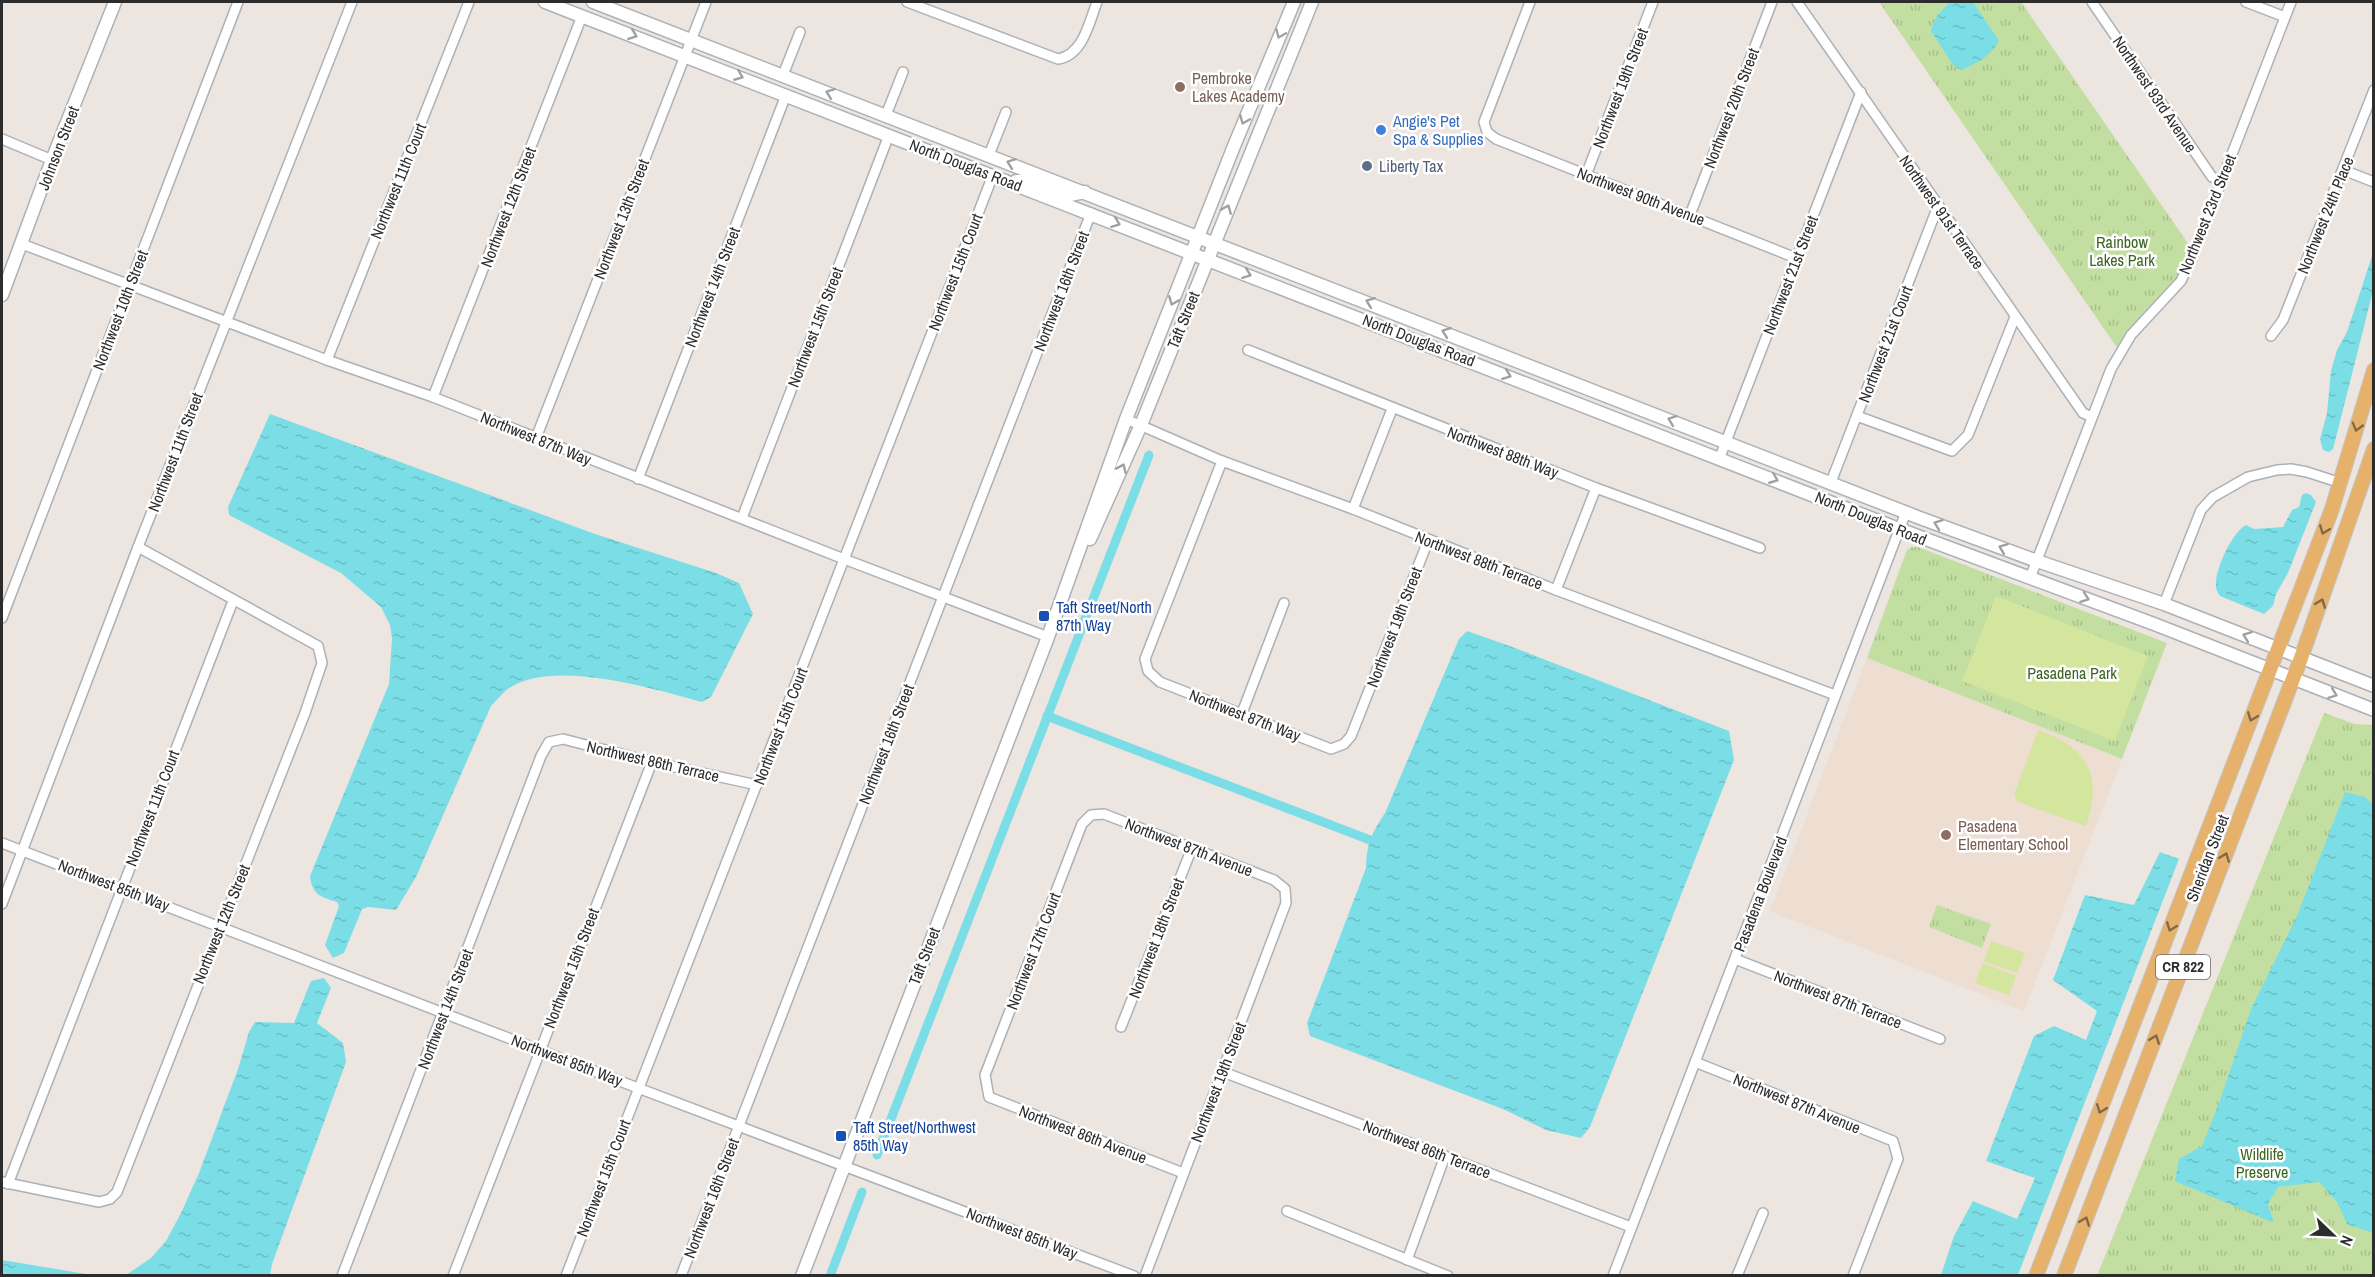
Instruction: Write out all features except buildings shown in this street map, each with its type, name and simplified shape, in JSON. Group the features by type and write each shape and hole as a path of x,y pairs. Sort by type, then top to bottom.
{"main road":[{"name":"Johnson Street","path":"2,295 52,160 115,2"},
{"name":"North Douglas Road","path":"545,2 1193,252 1899,529 2154,624 2373,710"},
{"name":"North Douglas Road","path":"593,2 1906,512 2037,561 2164,604 2373,686"},
{"name":"Taft Street","path":"802,1275 1048,637 1126,419 1234,146 1294,2"},
{"name":"Taft Street","path":"1048,637 1141,425 1312,2"},
{"path":"1006,180 1033,181 1070,195 1086,192"},
{"name":"Sheridan Street","path":"2036,1275 2341,483 2373,370"},
{"name":"Sheridan Street","path":"2064,1275 2301,658 2364,481 2373,449"}],"street":[{"name":"Northwest 10th Street","path":"2,618 238,2"},
{"name":"Northwest 11th Street","path":"2,904 138,547 352,2"},
{"name":"Northwest 11th Court","path":"327,360 469,2"},
{"name":"Northwest 13th Street","path":"536,438 706,2"},
{"path":"907,2 1050,57 1066,58 1080,45 1097,2"},
{"name":"Northwest 90th Avenue","path":"1530,2 1484,122 1487,132 1496,139 1796,258"},
{"name":"Northwest 19th Street","path":"1586,175 1653,2"},
{"name":"Northwest 20th Street","path":"1690,215 1772,2"},
{"name":"Northwest 91st Terrace","path":"1797,2 2083,413 2092,417"},
{"name":"Northwest 93rd Avenue","path":"2092,2 2212,177 2222,181"},
{"path":"2246,2 2285,17"},
{"name":"Northwest 23rd Street","path":"2030,578 2092,417 2120,352 2131,335 2181,280 2194,252 2291,2"},
{"name":"Northwest 12th Street","path":"433,397 582,16"},
{"path":"783,75 800,32"},
{"path":"886,115 903,72"},
{"name":"Northwest 24th Place","path":"2271,336 2283,320 2373,90"},
{"name":"Northwest 21st Street","path":"1720,458 1861,92"},
{"name":"Northwest 14th Street","path":"638,479 786,95"},
{"path":"989,155 1006,112"},
{"name":"Northwest 15th Street","path":"742,518 889,135"},
{"path":"2,138 52,160"},
{"path":"2343,170 2373,182"},
{"name":"Northwest 15th Court","path":"566,1275 993,175"},
{"name":"Northwest 21st Court","path":"1830,482 1938,206"},
{"name":"Northwest 16th Street","path":"681,1275 1091,213"},
{"name":"Northwest 87th Way","path":"22,244 327,360 433,397 638,479 1048,637"},
{"path":"1857,416 1952,451 1968,435 2015,317"},
{"name":"Northwest 88th Way","path":"1248,350 1596,488 1760,548"},
{"path":"1353,509 1392,409"},
{"name":"Northwest 88th Terrace","path":"1126,419 1222,461 1353,509 1428,541 1835,695"},
{"name":"Northwest 87th Way","path":"1222,461 1145,659 1148,671 1160,681 1331,749 1344,744"},
{"path":"2164,604 2201,510 2213,497 2248,477 2277,470 2291,469 2341,483"},
{"path":"1556,590 1596,488"},
{"name":"Pasadena Boulevard","path":"1613,1275 1906,512"},
{"name":"Northwest 19th Street","path":"1344,744 1351,736 1428,541"},
{"path":"138,547 233,601"},
{"name":"Northwest 11th Court","path":"5,1183 233,601"},
{"name":"Northwest 12th Street","path":"5,1183 99,1202 110,1199 117,1192 305,713 322,663 318,646 233,601"},
{"path":"1242,713 1284,603"},
{"name":"Northwest 86th Terrace","path":"549,742 562,739 757,785"},
{"name":"Northwest 14th Street","path":"342,1275 549,742"},
{"name":"Northwest 15th Street","path":"453,1275 652,762"},
{"name":"Northwest 87th Avenue","path":"1091,814 1104,814 1192,848 1274,880 1285,889"},
{"name":"Northwest 17th Court","path":"987,1091 985,1076 1082,824 1091,814"},
{"name":"Northwest 85th Way","path":"2,843 638,1088 1134,1275"},
{"name":"Northwest 18th Street","path":"1121,1027 1192,848"},
{"name":"Northwest 19th Street","path":"1145,1275 1286,903 1285,889"},
{"name":"Northwest 87th Terrace","path":"1735,959 1940,1039"},
{"name":"Northwest 87th Avenue","path":"1695,1062 1893,1141 1898,1159 1852,1275"},
{"name":"Northwest 86th Terrace","path":"1222,1072 1631,1227"},
{"name":"Northwest 86th Avenue","path":"987,1091 989,1097 1183,1173"},
{"path":"1407,1260 1445,1156"},
{"path":"1287,1211 1448,1275"},
{"path":"1737,1275 1763,1213"}],"shaded area":[{"name":"Pasadena Elementary School","path":"1867,658 2122,759 2024,1011 1770,911"}],"green space":[{"name":"Rainbow Lakes Park","path":"1879,2 2021,2 2194,252 2186,270 2120,352"},
{"name":"Pasadena Park","path":"1918,547 2167,643 2122,759 1867,658 1907,550"},
{"path":"1996,596 2148,656 2115,741 1962,681"},
{"name":"Wildlife Preserve","path":"2324,713 2355,724 2373,725 2373,1275 2097,1276"},
{"path":"2038,730 2069,745 2080,755 2087,766 2093,792 2086,826 2018,802 2014,795"},
{"path":"1937,905 1991,924 1982,948 1929,927"},
{"path":"1991,941 2025,953 2017,973 1984,961"},
{"path":"1983,963 2016,976 2009,995 1975,983"}],"water":[{"path":"1951,2 1973,2 1999,41 1978,62 1961,70 1953,65 1931,31 1938,15"},
{"path":"2373,253 2373,291 2333,449 2329,452 2323,450 2320,439 2327,413 2331,371 2337,350 2347,332"},
{"path":"270,414 595,534 716,573 739,583 753,614 711,697 702,702 633,684 578,676 530,679 506,691 491,706 416,877 396,910 368,907 362,909 344,953 333,958 325,945 339,906 337,902 315,891 310,876 389,684 392,638 390,625 381,607 341,573 229,515 228,507"},
{"path":"2306,493 2311,495 2316,502 2288,573 2276,594 2273,606 2264,614 2220,596 2216,588 2216,580 2225,553 2235,535 2246,525 2254,529 2283,527 2292,510 2299,507 2302,495"},
{"path":"1467,631 1729,731 1734,760 1590,1127 1581,1138 1546,1130 1503,1109 1310,1036 1307,1023 1366,868 1371,839 1385,813 1459,639"},
{"path":"2345,792 2365,797 2373,805 2373,1233 2347,1224 2337,1202 2319,1182 2278,1187 2268,1204 2274,1223 2175,1181 2179,1159 2202,1146 2251,1009 2297,916"},
{"path":"2160,852 2179,859 2018,1275 1941,1275 1954,1236 1973,1201 2017,1219 2035,1178 1986,1161 2034,1036 2054,1026 2086,1040 2097,1011 2053,980 2085,895 2134,905"},
{"path":"324,978 331,988 317,1023 343,1043 346,1062 272,1264 270,1275 126,1275 151,1258 166,1241 181,1213 199,1173 238,1069 249,1032 255,1022 294,1023 311,981"},
{"path":"2,1260 92,1275 2,1275"}],"waterway":[{"path":"877,1155 1149,455"},
{"path":"1047,716 1370,840"},
{"path":"830,1276 862,1192"}],"place":[{"name":"Pembroke Lakes Academy","path":"1180,87"},
{"name":"Angie's Pet Spa & Supplies","path":"1381,130"},
{"name":"Liberty Tax","path":"1367,166"},
{"name":"Taft Street/North 87th Way","path":"1044,616"},
{"name":"Pasadena Elementary School","path":"1946,835"},
{"name":"Taft Street/Northwest 85th Way","path":"841,1136"}]}
